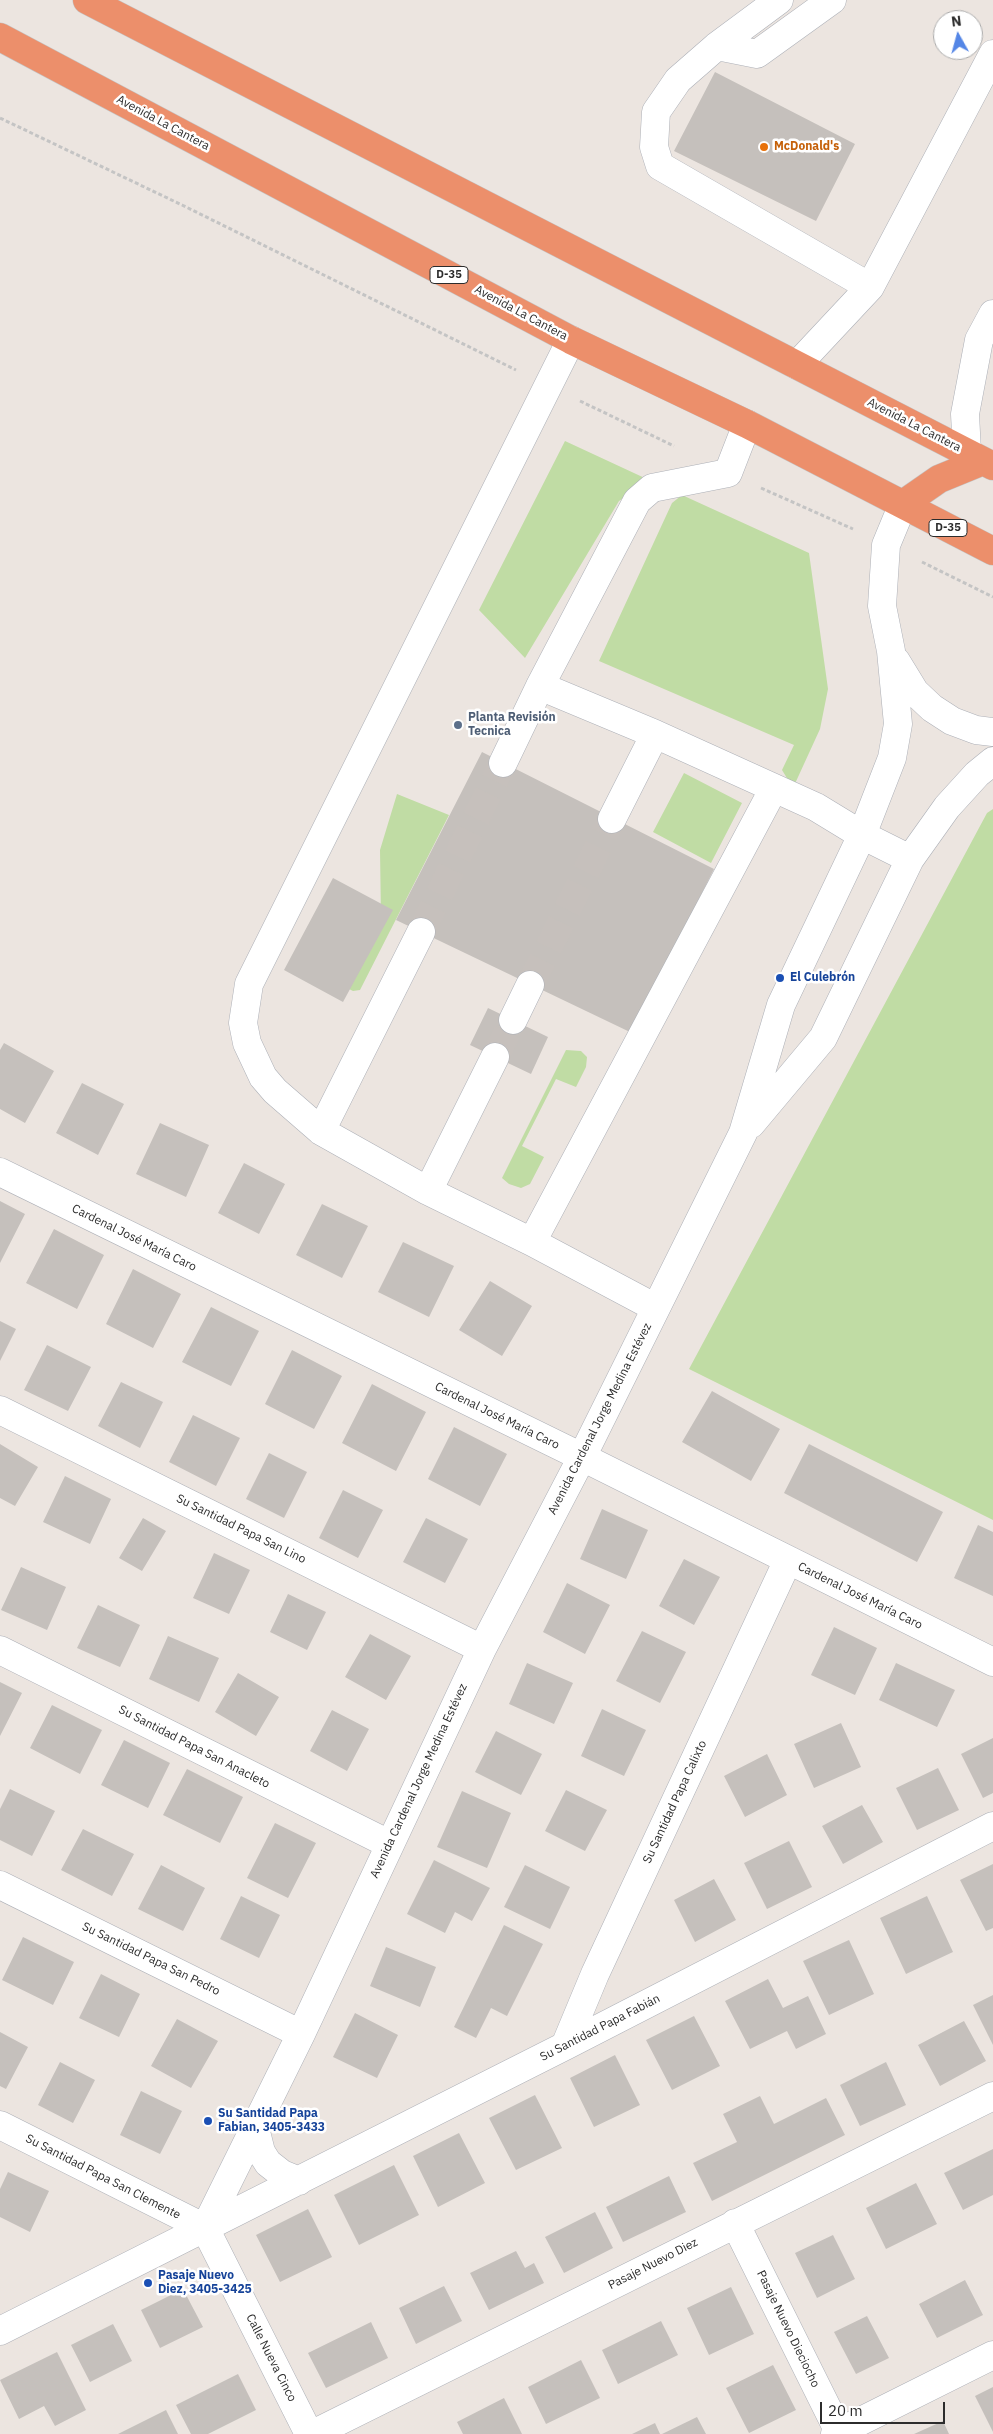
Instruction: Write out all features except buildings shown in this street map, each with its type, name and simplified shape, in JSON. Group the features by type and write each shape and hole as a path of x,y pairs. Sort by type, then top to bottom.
{"highway":[{"name":"Avenida La Cantera","path":"87,0 981,460"},
{"name":"Avenida La Cantera","path":"0,37 571,340 747,424 993,551"},
{"path":"903,504 940,479 981,460"}],"street":[{"path":"779,0 717,46 678,80 656,112 654,148 660,166 870,287"},
{"path":"717,46 758,54 832,0"},
{"path":"798,365 870,287 993,54"},
{"path":"981,460 965,414 979,340 993,314"},
{"path":"571,340 249,984 243,1023 253,1060 263,1077 275,1091 321,1131 428,1191 532,1242 656,1308"},
{"path":"503,763 540,686 637,501 652,488 728,473 747,424"},
{"name":"Avenida Cardenal Jorge Medina Estévez","path":"205,2228 301,2034 482,1649 582,1457 743,1133 781,1005 862,835 892,758 898,724 891,650 882,606 886,544 903,504"},
{"path":"891,650 910,686 932,708 952,721 976,730 993,732"},
{"path":"540,686 655,734 816,807 862,835 910,859"},
{"path":"612,818 655,734"},
{"name":"Avenida Cardenal Jorge Medina Estévez","path":"743,1133 822,1038 910,859 947,807 977,774 993,761"},
{"path":"532,1242 774,788"},
{"path":"321,1131 421,932"},
{"path":"513,1020 530,985"},
{"path":"428,1191 495,1056"},
{"name":"Cardenal José María Caro","path":"0,1172 582,1457 993,1662"},
{"name":"Su Santidad Papa San Lino","path":"0,1410 482,1649"},
{"name":"Su Santidad Papa Calixto","path":"565,2046 595,1974 788,1560"},
{"name":"Su Santidad Papa San Anacleto","path":"0,1650 389,1844"},
{"name":"Su Santidad Papa Fabián","path":"205,2228 993,1826"},
{"name":"Su Santidad Papa San Pedro","path":"0,1885 301,2034"},
{"name":"Pasaje Nuevo Diez","path":"311,2434 993,2096"},
{"name":"Su Santidad Papa San Clemente","path":"0,2125 205,2228"},
{"path":"255,2128 261,2152 268,2163 282,2174 299,2180"},
{"name":"Pasaje Nuevo Dieciocho","path":"735,2223 838,2433"},
{"path":"0,2331 205,2228"},
{"name":"Calle Nueva Cinco","path":"205,2228 311,2434"},
{"path":"838,2433 993,2355"}],"path":[{"path":"0,118 182,205 728,473 886,544 993,596"}],"green space":[{"path":"565,441 649,480 619,501 525,658 479,610"},
{"path":"682,495 809,553 828,689 820,729 793,788 782,770 794,745 599,661 672,503"},
{"path":"684,773 742,803 711,863 653,832"},
{"path":"397,794 449,815 360,990 353,991 347,988 381,919 380,850"},
{"path":"993,809 993,1520 689,1369 987,813"},
{"path":"566,1050 581,1051 587,1057 586,1067 576,1087 556,1079 522,1146 544,1157 530,1184 521,1188 509,1184 502,1178"}],"tunnel":[{"path":"421,932 503,763"},
{"path":"530,985 612,819"},
{"path":"495,1057 513,1020"}],"place":[{"name":"McDonald's","path":"764,147"},
{"name":"Planta Revisión Tecnica","path":"458,725"},
{"name":"El Culebrón","path":"780,978"},
{"name":"Su Santidad Papa Fabian, 3405-3433","path":"208,2121"},
{"name":"Pasaje Nuevo Diez, 3405-3425","path":"148,2283"}]}
